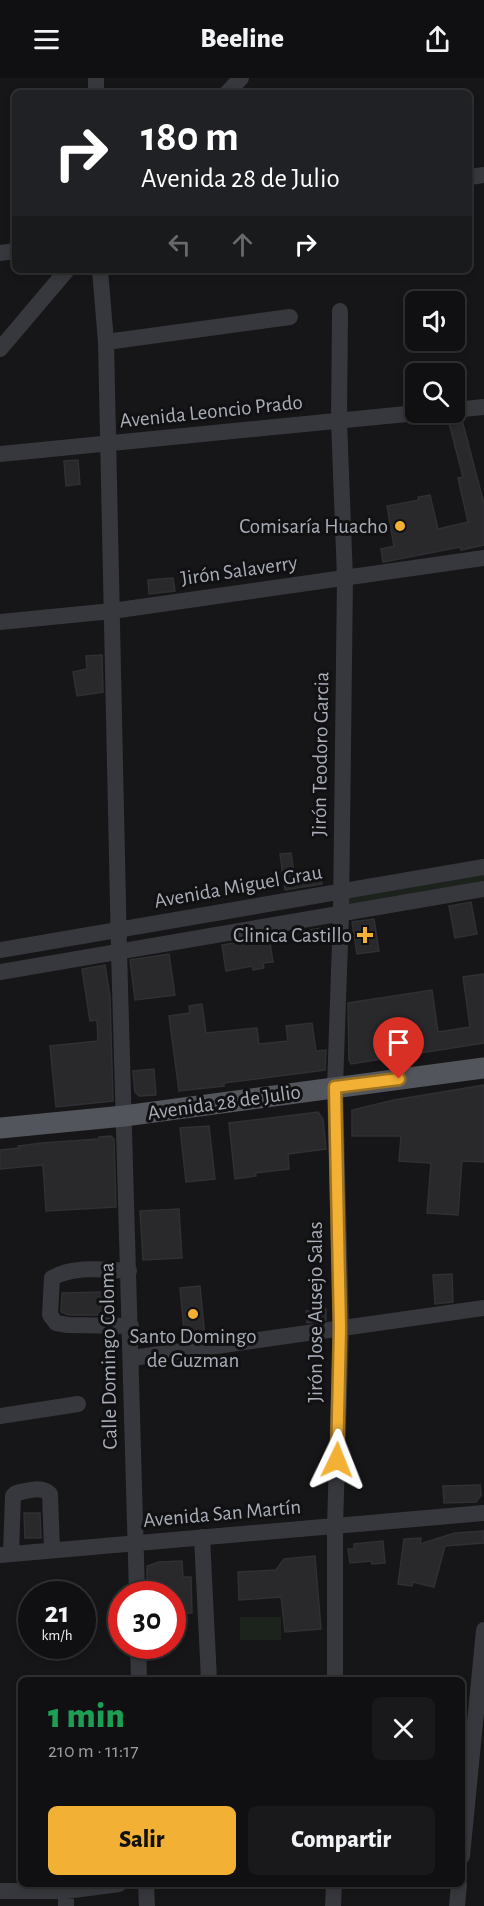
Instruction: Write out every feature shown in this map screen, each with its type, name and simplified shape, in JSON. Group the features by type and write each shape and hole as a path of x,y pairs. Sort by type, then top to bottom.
{"main road":[{"name":"Avenida 28 de Julio","path":"0,1128 124,1116 484,1068"}],"street":[{"path":"230,90 241,78"},
{"path":"0,349 64,273"},
{"name":"Calle Domingo Coloma","path":"100,273 106,342 136,1581"},
{"name":"Jirón Teodoro Garcia","path":"335,1087 341,914 345,578 339,421 340,311"},
{"path":"106,342 290,318"},
{"path":"465,409 484,407"},
{"name":"Avenida Leoncio Prado","path":"0,454 405,414"},
{"name":"Jirón Salaverry","path":"0,622 112,611 484,558"},
{"name":"Avenida Miguel Grau","path":"0,950 484,867"},
{"name":"Avenida Miguel Grau","path":"0,972 484,889"},
{"name":"Jirón Jose Ausejo Salas","path":"335,1087 340,1328 335,1526 335,1677"},
{"path":"129,1271 62,1272 52,1278 50,1315 56,1323 68,1325 131,1326"},
{"path":"132,1358 484,1308"},
{"path":"0,1416 78,1404"},
{"path":"5,1554 13,1496 16,1493 40,1489 50,1494 52,1550"},
{"name":"Avenida San Martín","path":"5,1554 484,1513"},
{"path":"202,1537 209,1677"},
{"path":"465,1825 484,1630"},
{"path":"138,1659 139,1677"},
{"path":"0,1891 66,1898 108,1887"},
{"path":"146,1887 147,1906"},
{"path":"333,1906 334,1887"},
{"path":"457,1906 459,1887"}],"shaded area":[{"path":"484,869 484,885 345,909 345,894"},
{"path":"240,1617 281,1617 281,1640 240,1640"}],"building":[{"path":"449,423 463,423 484,504 484,545 461,550 460,547 383,562 381,549 394,546 387,506 419,500 418,497 430,495 438,529 468,522 458,478 463,477"},
{"path":"78,460 80,484 66,486 64,461"},
{"path":"173,578 175,591 149,594 148,580"},
{"path":"102,655 103,692 77,696 73,672 87,669 86,656"},
{"path":"291,853 294,872 320,869 322,884 285,890 280,854"},
{"path":"471,902 477,934 455,938 449,906"},
{"name":"Clinica Castillo","path":"374,919 379,951 357,954 352,922"},
{"path":"327,927 328,937 310,939 309,930"},
{"path":"269,937 273,962 263,963 264,968 253,970 252,966 226,971 222,945"},
{"path":"169,954 175,995 135,1000 130,960"},
{"path":"105,965 110,996 113,1101 56,1107 50,1046 98,1041 97,1020 90,1021 82,969"},
{"path":"484,974 484,1043 351,1064 349,1060 348,1003 432,990 438,1032 470,1027 463,977"},
{"path":"202,1004 206,1033 257,1028 259,1044 288,1041 286,1026 312,1023 316,1051 326,1050 325,1070 179,1091 169,1016 190,1013 189,1006"},
{"path":"154,1069 156,1095 139,1096 135,1092 133,1071"},
{"path":"484,1085 484,1162 462,1161 458,1215 427,1213 431,1163 399,1161 401,1136 352,1136 352,1110 394,1100"},
{"path":"318,1112 323,1119 326,1149 288,1154 289,1169 255,1173 256,1176 235,1179 229,1123"},
{"path":"209,1126 215,1179 186,1182 180,1128"},
{"path":"111,1136 114,1139 116,1207 46,1211 43,1165 0,1169 0,1150 41,1143"},
{"path":"179,1209 182,1258 143,1260 140,1211"},
{"path":"452,1274 453,1302 435,1304 433,1275"},
{"name":"Santo Domingo de Guzman","path":"200,1286 205,1337 185,1340 180,1288"},
{"path":"104,1292 105,1315 69,1315 61,1312 62,1293"},
{"path":"326,1309 326,1320 307,1323 306,1311"},
{"path":"480,1485 481,1495 476,1502 444,1503 443,1486"},
{"path":"24,1513 40,1513 41,1538 25,1538"},
{"path":"484,1531 484,1543 445,1546 434,1587 413,1582 412,1586 398,1584 404,1539 421,1538 420,1544 455,1533"},
{"path":"383,1541 385,1563 372,1564 371,1561 350,1563 348,1549 354,1549 354,1544"},
{"path":"315,1556 321,1629 285,1632 281,1597 239,1600 238,1572 276,1570 284,1559"},
{"path":"182,1561 183,1577 191,1577 192,1613 186,1613 186,1581 147,1581 147,1566 159,1562"}],"place":[{"name":"Comisaría Huacho","path":"400,526"},
{"name":"Clinica Castillo","path":"365,935"},
{"name":"Santo Domingo de Guzman","path":"193,1314"}],"route":[{"path":"337,1460 340,1328 335,1087 399,1079"}]}
